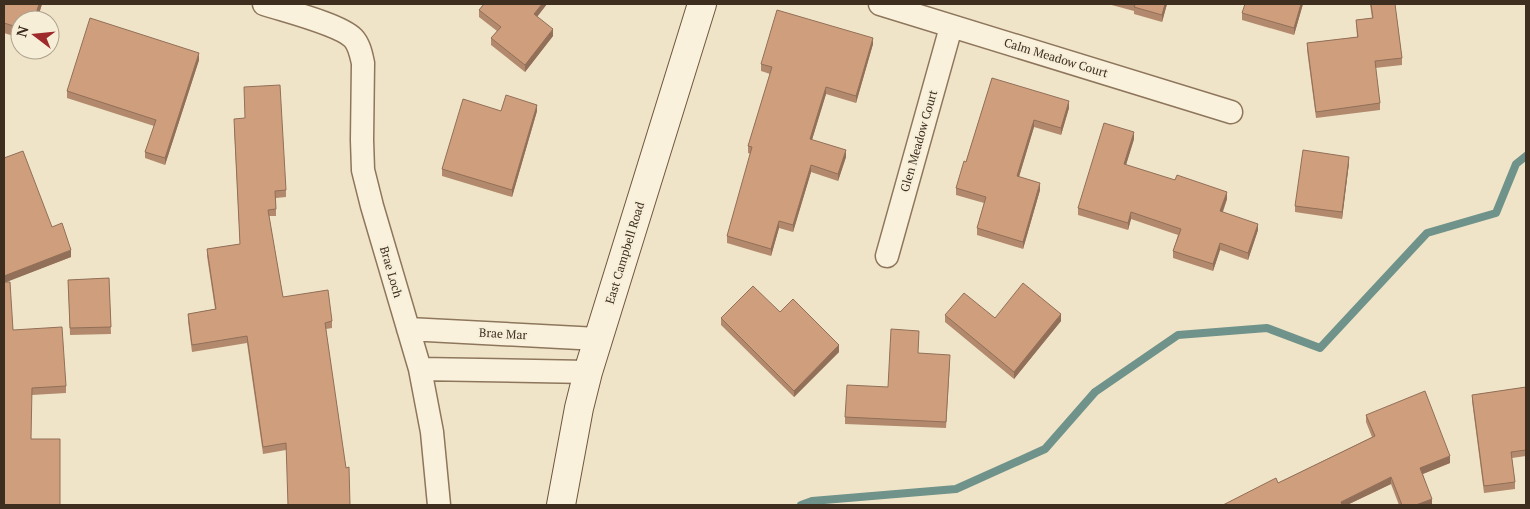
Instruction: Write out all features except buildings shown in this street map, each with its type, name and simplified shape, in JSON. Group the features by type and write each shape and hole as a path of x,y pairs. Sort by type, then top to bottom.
{"main road":[{"name":"East Campbell Road","path":"560,505 578,408 588,372 702,4"}],"street":[{"name":"Brae Loch","path":"264,4 340,29 354,38 361,51 363,63 363,170 420,369 432,432 439,505"},
{"name":"Calm Meadow Court","path":"880,4 1231,112"},
{"name":"Glen Meadow Court","path":"887,256 951,27"},
{"name":"Brae Mar","path":"408,329 598,339"},
{"path":"420,369 588,372"}],"waterway":[{"path":"801,505 812,501 956,489 1045,449 1095,392 1178,335 1267,328 1320,348 1427,233 1496,213 1516,164 1526,156"}]}
